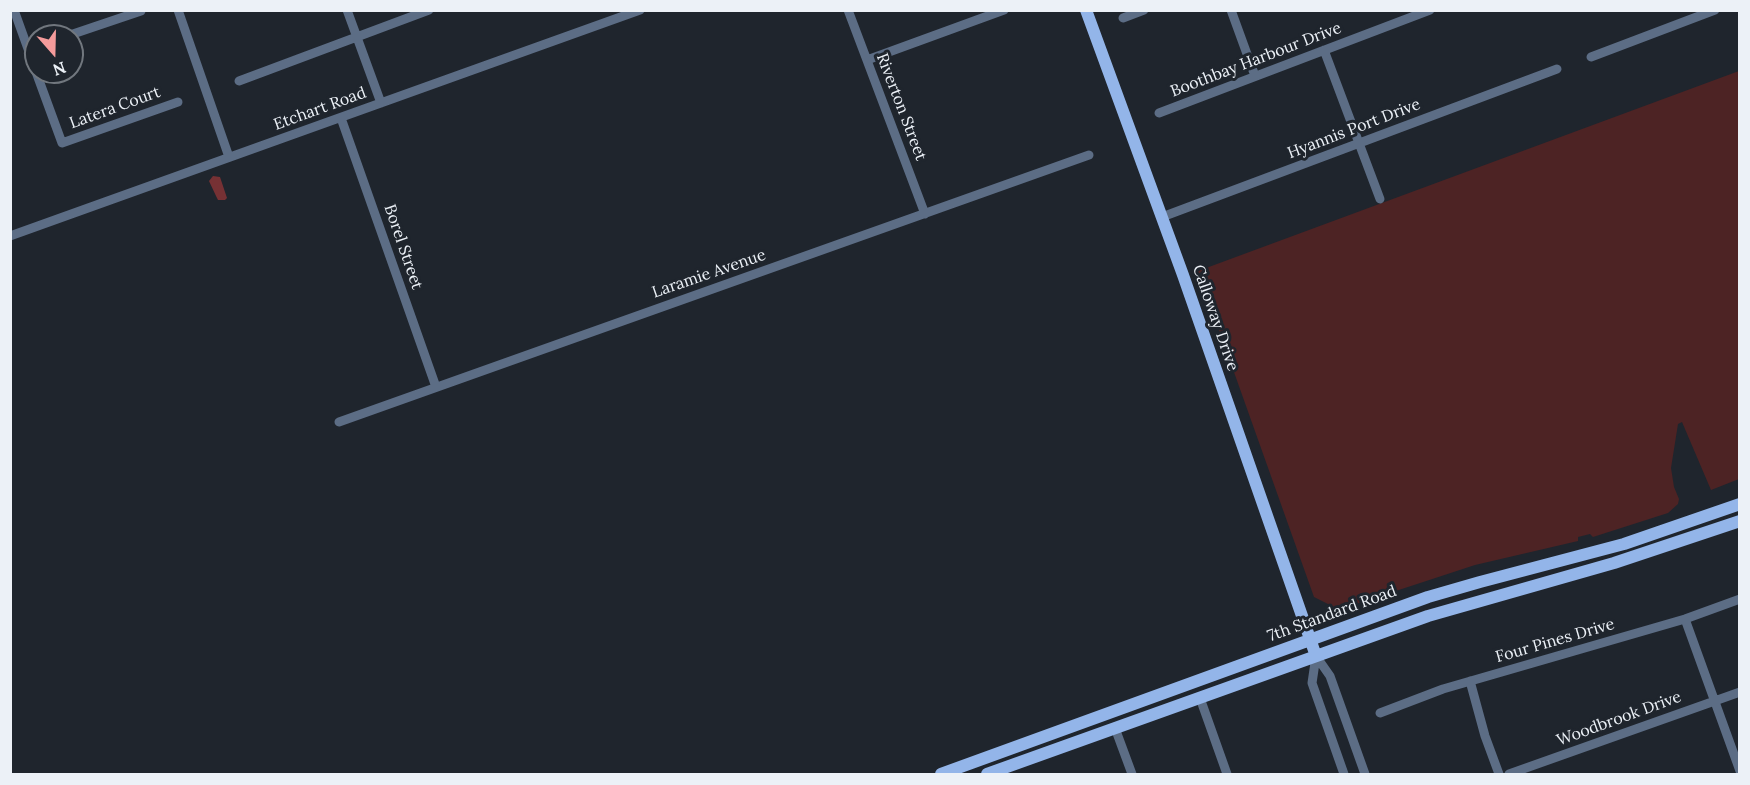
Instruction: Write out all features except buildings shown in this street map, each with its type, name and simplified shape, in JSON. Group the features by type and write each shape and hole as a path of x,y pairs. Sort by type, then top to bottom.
{"main road":[{"name":"Calloway Drive","path":"1086,10 1162,217 1316,656"},
{"name":"7th Standard Road","path":"941,774 1428,597 1624,544 1740,504"},
{"name":"7th Standard Road","path":"987,774 1448,610 1614,563 1740,521"}],"street":[{"path":"14,10 24,31"},
{"path":"178,10 229,157"},
{"path":"347,10 381,103"},
{"path":"239,81 429,10"},
{"name":"Etchart Road","path":"10,236 640,10"},
{"name":"Riverton Street","path":"849,10 925,214"},
{"path":"867,60 1004,10"},
{"path":"1123,18 1144,10"},
{"path":"1231,10 1255,76"},
{"name":"Boothbay Harbour Drive","path":"1159,113 1430,10"},
{"path":"1591,57 1715,10"},
{"path":"84,30 141,11"},
{"path":"1324,50 1380,199"},
{"name":"Hyannis Port Drive","path":"1162,217 1557,69"},
{"name":"Latera Court","path":"40,84 62,143 178,102"},
{"name":"Borel Street","path":"341,118 436,387"},
{"name":"Laramie Avenue","path":"339,422 1089,155"},
{"name":"Four Pines Drive","path":"1380,713 1470,681 1685,619 1740,599"},
{"path":"1685,619 1740,771"},
{"path":"1316,656 1312,683 1344,774"},
{"path":"1316,656 1330,676 1365,774"},
{"path":"1470,681 1485,736 1499,774"},
{"name":"Woodbrook Drive","path":"1509,774 1740,692"},
{"path":"1200,698 1227,774"},
{"path":"1115,728 1132,774"}],"shaded area":[{"path":"1739,71 1739,479 1711,490 1682,422 1678,424 1671,468 1674,487 1679,499 1678,504 1668,513 1593,537 1590,534 1578,537 1578,541 1475,565 1350,606 1336,608 1314,597 1198,271"},
{"path":"213,176 220,177 227,198 225,200 218,200 216,196 209,181"}]}
